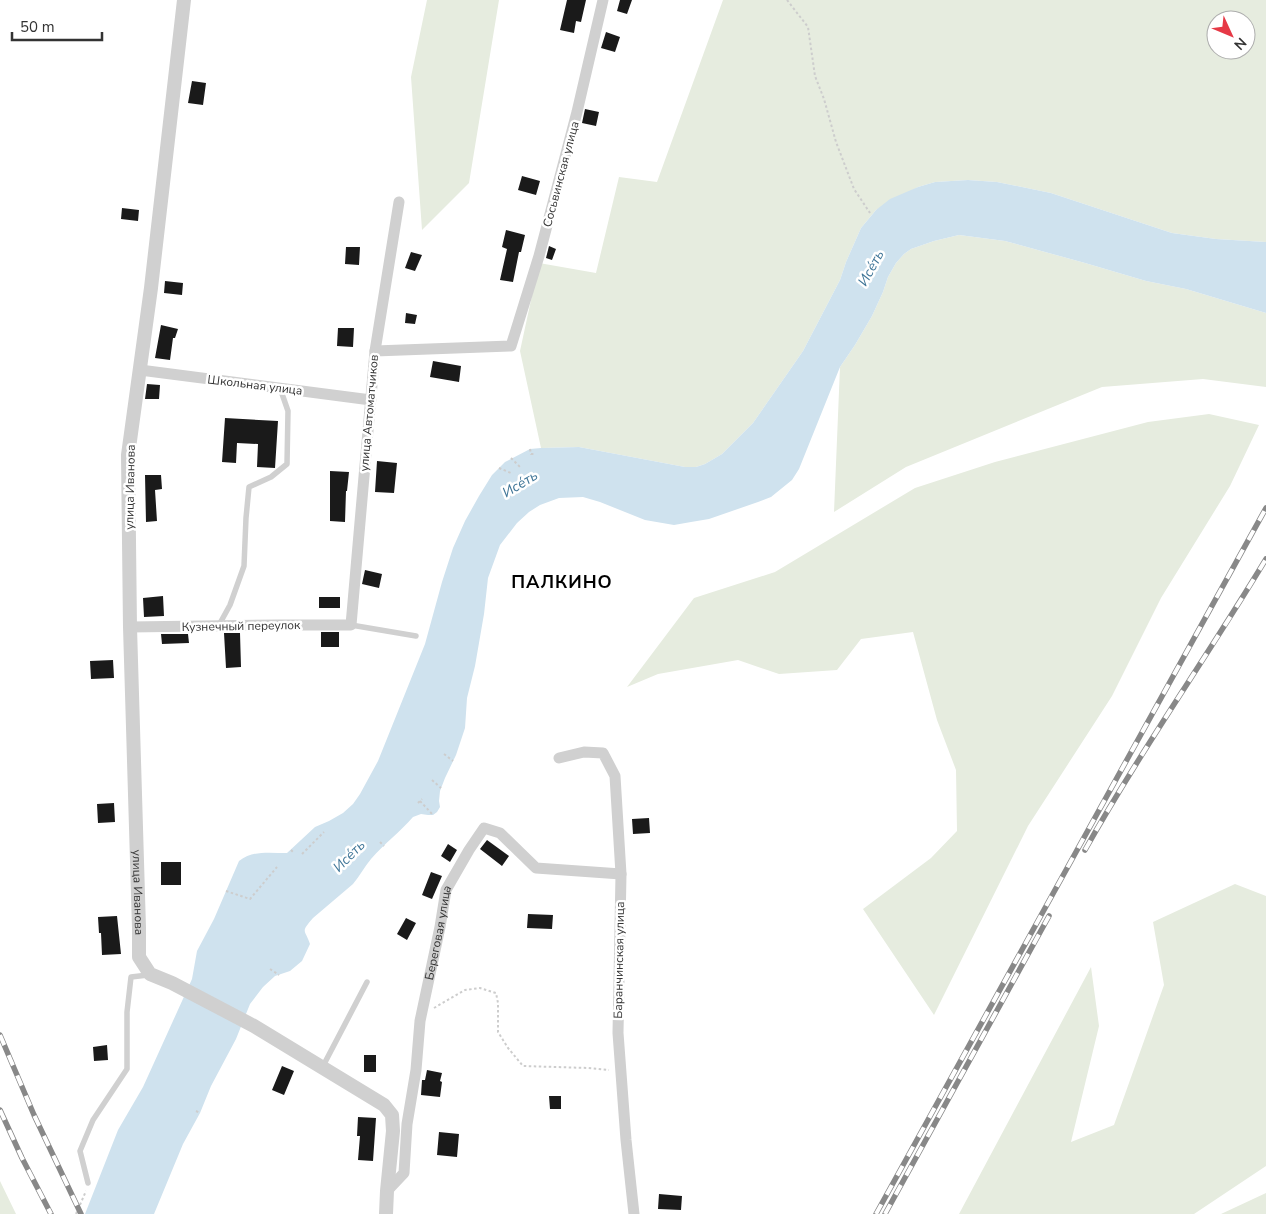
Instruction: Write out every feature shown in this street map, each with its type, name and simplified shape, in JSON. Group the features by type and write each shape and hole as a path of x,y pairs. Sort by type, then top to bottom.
{"street":[{"name":"улица Иванова","path":"150,974 139,957 130,627 128,455 151,288 184,0"},
{"name":"Сосьвинская улица","path":"375,351 511,346 539,256 577,112 603,0"},
{"name":"улица Автоматчиков","path":"352,625 375,351 399,202"},
{"name":"Школьная улица","path":"140,370 370,400"},
{"name":"Кузнечный переулок","path":"130,627 352,625"},
{"name":"Баранчинская улица","path":"558,758 584,752 603,753 615,776 621,874 618,1033 634,1214"},
{"name":"Береговая улица","path":"387,1191 404,1173 407,1124 416,1070 420,1020 446,890 484,828 500,833 536,868 621,874"},
{"path":"150,974 172,983 254,1026 384,1105 392,1115 394,1131 386,1214"}],"lane":[{"path":"220,625 230,605 244,566 248,487 271,477 287,464 288,411 280,388"},
{"path":"352,625 416,636"},
{"path":"88,1184 80,1151 94,1120 128,1069 126,1012 131,977 150,974"},
{"path":"322,1068 367,982"}],"path":[{"path":"788,0 808,27 815,76 824,99 836,142 854,188 870,213"},
{"path":"530,449 530,454 535,454"},
{"path":"511,458 520,467"},
{"path":"499,468 511,472"},
{"path":"444,754 453,761"},
{"path":"432,780 441,788"},
{"path":"420,801 433,814"},
{"path":"302,854 324,832"},
{"path":"380,842 384,846"},
{"path":"291,850 294,853"},
{"path":"226,891 250,899 277,867"},
{"path":"270,969 279,975"},
{"path":"420,1020 431,1010 465,990 480,988 496,993 498,1032 523,1066 621,1071"},
{"path":"196,1111 200,1113"},
{"path":"76,1214 88,1184"}],"shaded area":[{"path":"427,0 499,0 469,183 422,230 411,77"},
{"path":"723,0 1266,0 1266,242 1216,239 1172,233 1051,193 997,182 968,180 935,182 918,187 876,210 861,228 840,280 803,351 753,423 722,454 696,467 685,467 579,447 541,448 520,351 539,263 596,273 619,177 657,182"},
{"path":"959,235 1005,241 1146,281 1186,289 1266,313 1266,387 1203,379 1102,387 906,467 834,512 840,367 872,316 888,277 904,254 911,249 934,241"},
{"path":"1209,414 1259,425 1230,486 1161,598 1112,696 1028,826 934,1015 863,909 931,858 957,831 956,770 937,720 913,632 861,639 837,670 779,674 738,660 658,674 627,687 694,598 775,572 915,488 995,462 1148,422"},
{"path":"1235,884 1266,896 1266,1166 1194,1214 959,1214 1091,967 1099,1026 1071,1142 1114,1125 1164,985 1153,922"},
{"path":"0,1181 16,1214 0,1214"},
{"path":"1266,1193 1266,1214 1221,1214"}],"water":[{"name":"Исе́ть","path":"968,180 997,182 1051,193 1172,233 1216,239 1266,242 1266,313 1186,289 1146,281 1005,241 959,235 934,241 911,249 896,263 888,277 872,316 840,367 799,469 792,480 771,497 709,519 674,525 645,520 583,497 559,498 540,505 529,512 517,523 500,545 488,578 475,666 467,698 465,728 456,755 440,791 440,807 437,812 433,815 421,814 413,817 381,848 353,884 306,926 305,933 310,944 302,961 290,971 275,976 263,987 250,1004 236,1039 183,1144 154,1214 85,1214 118,1130 143,1087 192,979 197,951 214,919 239,861 244,857 256,854 287,853 315,827 343,813 360,794 378,761 425,644 453,548 465,521 492,475 505,462 530,449 579,447 685,467 696,467 705,464 722,454 753,423 803,351 840,280 861,228 876,210 890,199 918,187 935,182"}],"building":[{"path":"567,0 586,0 581,22 576,21 574,33 560,30"},
{"path":"620,0 632,0 627,14 617,11"},
{"path":"606,32 620,37 615,52 601,48"},
{"path":"192,81 206,83 203,105 188,103"},
{"path":"585,109 599,112 596,126 582,123"},
{"path":"522,176 540,181 536,195 518,190"},
{"path":"122,208 139,210 138,221 121,219"},
{"path":"506,230 525,235 521,252 519,252 513,282 500,280 507,249 502,247"},
{"path":"549,246 556,249 552,260 546,258"},
{"path":"346,247 360,247 359,265 345,264"},
{"path":"411,252 422,255 415,271 405,268"},
{"path":"165,281 183,283 182,295 164,293"},
{"path":"406,313 417,315 415,324 405,323"},
{"path":"161,325 178,329 175,338 173,338 170,360 155,358"},
{"path":"338,328 354,328 353,347 337,346"},
{"path":"433,361 461,366 459,382 430,377"},
{"path":"147,384 160,385 159,399 145,399"},
{"path":"225,418 278,421 275,468 257,467 258,444 237,443 236,463 222,462"},
{"path":"377,461 397,463 394,493 375,492"},
{"path":"330,471 349,472 345,522 330,521"},
{"path":"145,475 161,475 162,489 155,490 157,521 146,522"},
{"path":"365,570 382,574 379,588 362,584"},
{"path":"163,596 164,616 144,617 143,598"},
{"path":"319,597 340,597 340,608 319,608"},
{"path":"321,632 339,632 339,647 321,647"},
{"path":"224,633 240,633 241,667 226,668"},
{"path":"161,634 188,634 189,643 162,644"},
{"path":"113,660 114,678 91,679 90,661"},
{"path":"114,803 115,822 98,823 97,804"},
{"path":"649,818 650,833 633,834 632,819"},
{"path":"487,840 509,856 502,866 480,849"},
{"path":"448,844 457,850 450,862 441,856"},
{"path":"161,862 181,862 181,885 161,885"},
{"path":"431,872 442,876 432,899 422,895"},
{"path":"528,914 553,915 552,929 527,928"},
{"path":"117,916 121,954 102,955 98,917"},
{"path":"406,918 416,923 407,940 397,934"},
{"path":"107,1045 108,1060 94,1061 93,1047"},
{"path":"364,1055 376,1055 376,1072 364,1072"},
{"path":"282,1066 294,1071 284,1095 272,1090"},
{"path":"427,1070 442,1073 440,1097 421,1095 422,1080 425,1080"},
{"path":"549,1096 561,1096 561,1109 550,1109"},
{"path":"358,1117 376,1118 373,1161 358,1160 360,1136 357,1136"},
{"path":"439,1132 459,1134 457,1157 437,1155"},
{"path":"659,1194 682,1196 681,1210 658,1209"}],"railway":[{"path":"876,1214 1266,508"},
{"path":"1085,850 1151,740 1266,559"},
{"path":"885,1214 1049,916"},
{"path":"0,1035 34,1115 81,1214"},
{"path":"0,1110 51,1214"}],"district":[{"name":"ПАЛКИНО","path":"562,582"}]}
